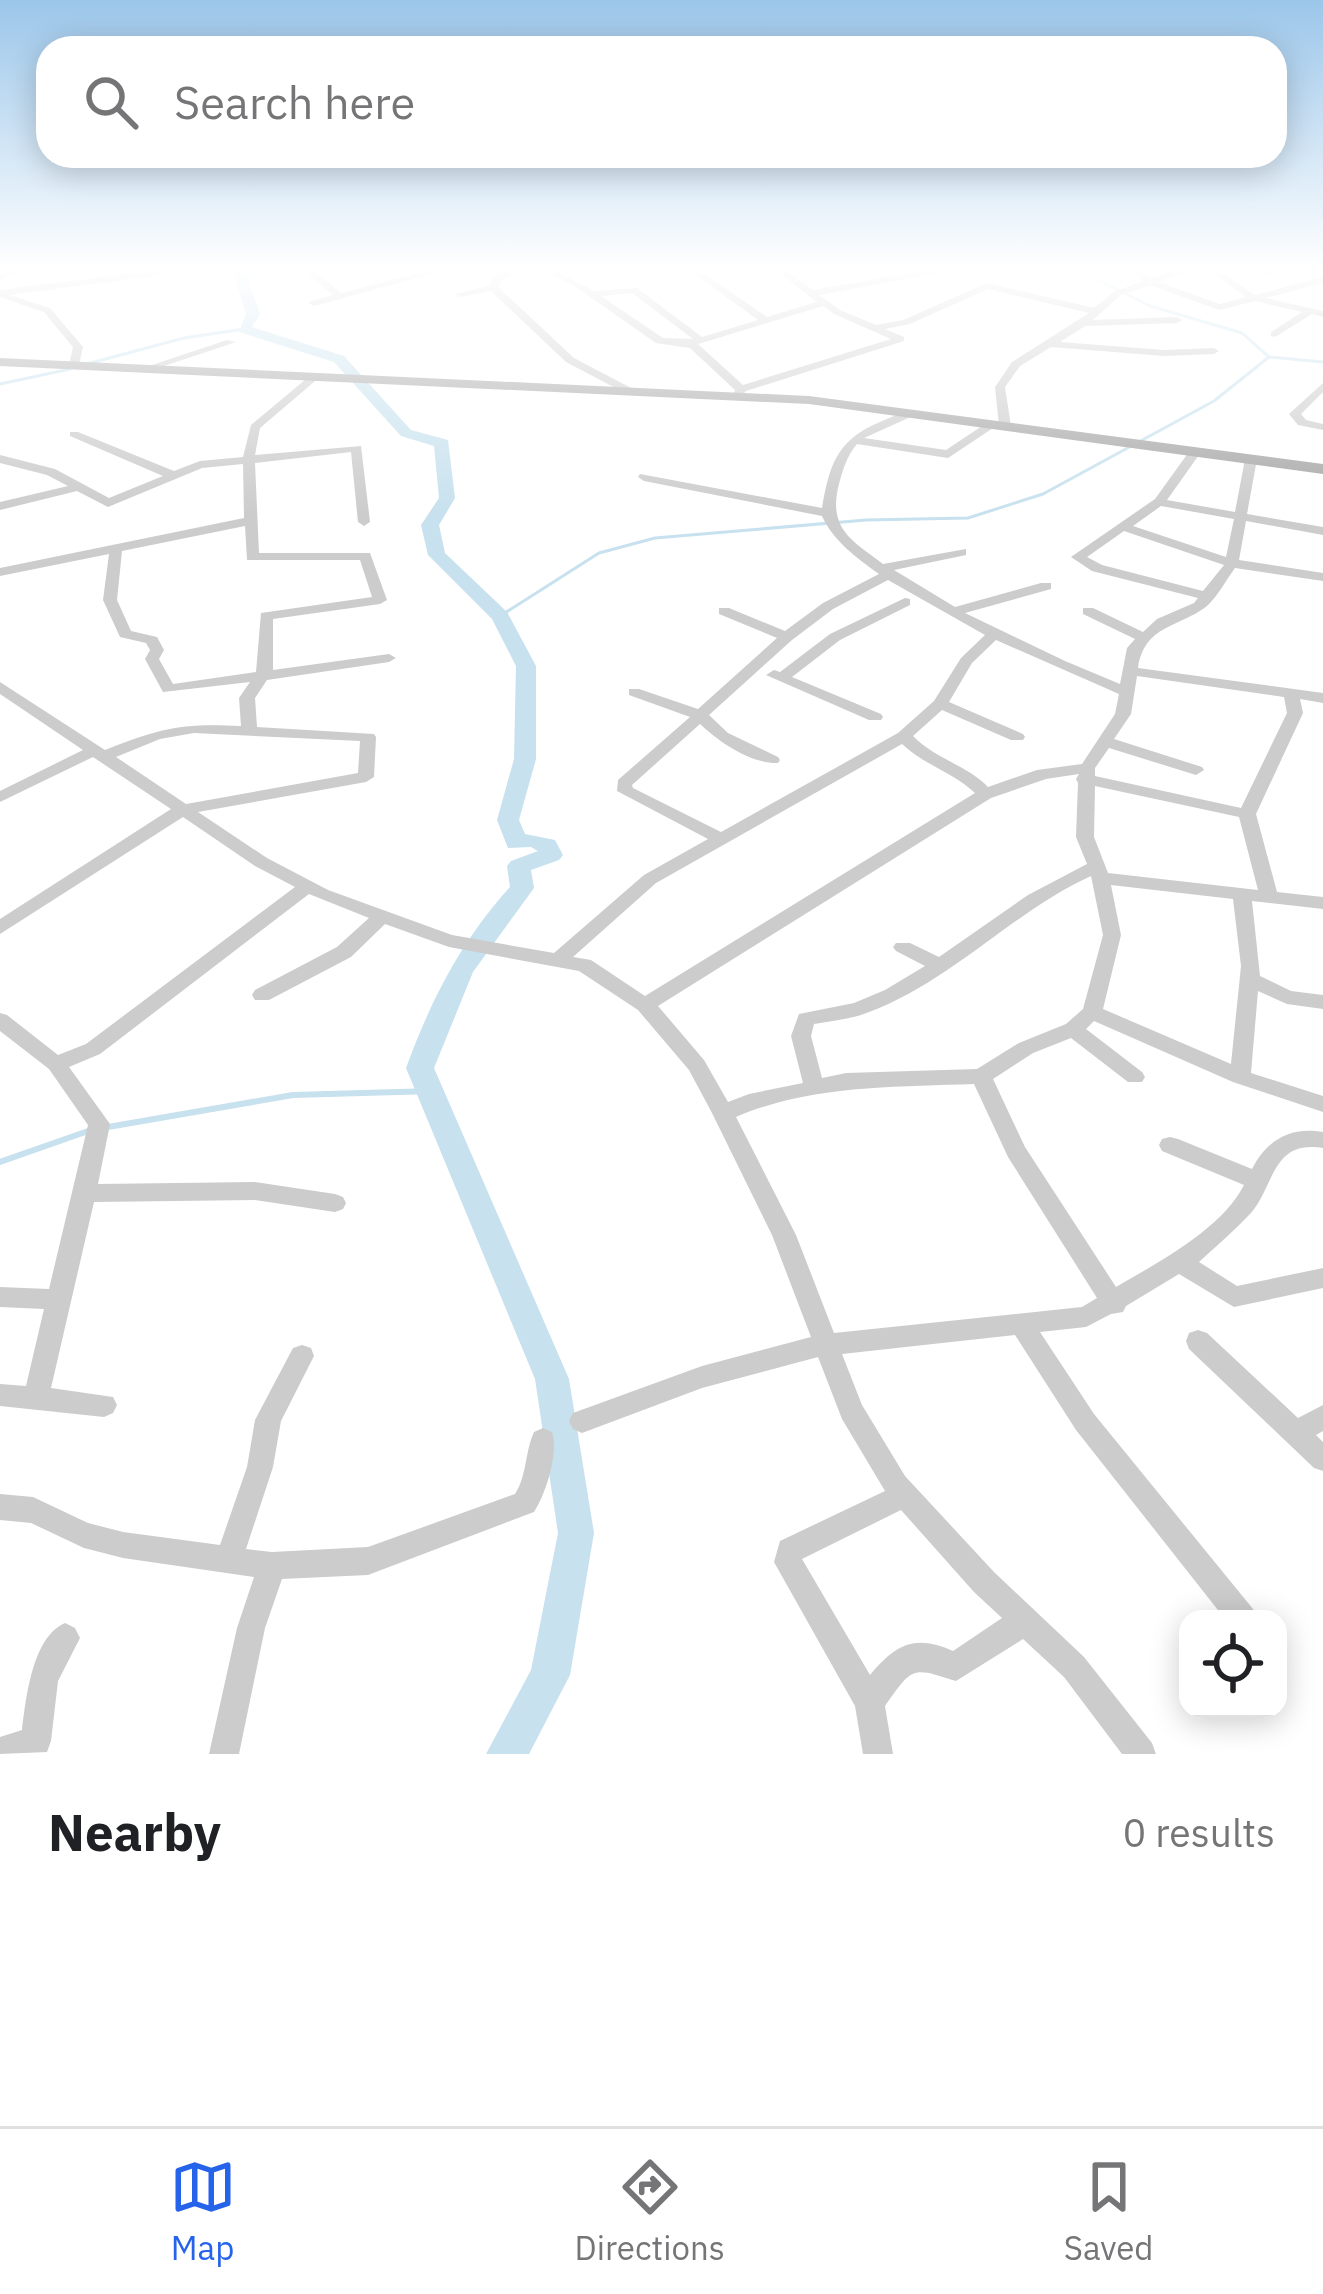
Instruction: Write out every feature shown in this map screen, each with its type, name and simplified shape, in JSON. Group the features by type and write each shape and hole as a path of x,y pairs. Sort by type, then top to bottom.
{"main road":[{"path":"0,362 628,392 739,393 1323,469"}],"street":[{"path":"78,350 80,365"},
{"path":"145,368 205,350"},
{"path":"558,350 628,392"},
{"path":"702,350 739,393 868,350"},
{"path":"852,440 948,454 998,425 1003,380 1020,360 1039,350"},
{"path":"1104,350 1214,351"},
{"path":"250,733 247,698 261,679 268,646 266,616 380,600 365,556 253,557 249,456 260,418 316,376"},
{"path":"1323,386 1295,414 1302,423 1323,427"},
{"path":"829,517 834,464 852,440 911,413"},
{"path":"74,434 172,476"},
{"path":"0,459 51,472 108,503 172,476 249,456 358,448 364,522"},
{"path":"1195,452 1159,502 1082,552 1082,562 1208,597"},
{"path":"723,1113 814,1086 981,1076 1026,1048 1073,1029 1092,1012 1112,935 1084,837 1086,773 1107,742 1128,692 1131,655 1144,638 1208,597 1232,563 1244,520 1252,459"},
{"path":"644,477 829,517 887,570 993,635 1128,692"},
{"path":"0,506 75,488"},
{"path":"1159,502 1323,531"},
{"path":"0,572 249,521"},
{"path":"1121,526 1232,563 1323,577"},
{"path":"116,548 113,618 125,634 152,640 157,650 152,659 168,689 388,658"},
{"path":"717,838 625,790 634,773 828,606 887,570 961,552"},
{"path":"955,611 1046,586"},
{"path":"781,678 835,637 905,602"},
{"path":"724,611 787,637"},
{"path":"1088,611 1144,638"},
{"path":"561,958 650,879 904,736 940,704 973,652 993,635"},
{"path":"753,666 875,717"},
{"path":"1130,671 1323,698"},
{"path":"0,688 182,810 308,886 470,946 584,965 645,1005 697,1065 723,1113 784,1234 851,1411 904,1495 1074,1667 1141,1754"},
{"path":"634,692 700,715 722,736 772,760"},
{"path":"1269,897 1247,814 1295,713 1292,692"},
{"path":"940,704 1017,737"},
{"path":"0,797 100,753 178,729 367,733 368,774 182,810 1,926"},
{"path":"904,736 913,749 971,778 985,794"},
{"path":"1107,742 1196,770"},
{"path":"645,1005 985,794 1043,775 1086,773 1247,814"},
{"path":"814,1086 801,1036 806,1019 861,1009 993,924 1098,873 1323,903"},
{"path":"56,1064 92,1048 308,886"},
{"path":"1240,1077 1250,980 1242,894"},
{"path":"262,995 344,952 382,917"},
{"path":"903,946 936,964"},
{"path":"1250,980 1287,997 1323,1002"},
{"path":"1092,1012 1164,1039 1240,1077 1323,1104"},
{"path":"0,1020 56,1064 98,1128 86,1192 54,1299 37,1396"},
{"path":"1073,1029 1135,1077"},
{"path":"981,1076 1016,1151 1114,1305"},
{"path":"582,1420 702,1378 823,1345 1024,1328 1086,1317 1114,1305 1180,1262 1246,1204 1270,1156 1282,1147 1306,1137 1323,1140"},
{"path":"1170,1144 1258,1181"},
{"path":"86,1192 255,1191 335,1203"},
{"path":"1180,1262 1234,1297 1323,1278"},
{"path":"0,1297 54,1299"},
{"path":"1024,1328 1085,1422 1236,1610"},
{"path":"1198,1341 1323,1459"},
{"path":"229,1558 260,1467 268,1420 302,1356"},
{"path":"0,1395 104,1405"},
{"path":"1298,1432 1323,1417"},
{"path":"0,1508 33,1510 84,1535 123,1544 272,1567 368,1561 478,1519 499,1516 533,1493 543,1440"},
{"path":"878,1754 869,1702 788,1562 790,1551 904,1495"},
{"path":"224,1754 251,1628 272,1567"},
{"path":"869,1702 892,1671 912,1658 928,1655 956,1666 1024,1620"},
{"path":"0,1752 36,1741 43,1678 65,1638"}],"waterway":[{"path":"87,364 140,350"},
{"path":"310,350 339,359 406,433 442,443 447,498 430,525 437,555 500,616 526,666 525,759 508,820 516,843 533,840 547,845 551,855 519,866 522,888 460,972 420,1068 552,1379 576,1533 550,1675 507,1754"},
{"path":"1261,350 1269,357"},
{"path":"500,616 599,553 655,538 866,520 968,518 1043,494 1214,401 1269,357"},
{"path":"1269,357 1323,362"},
{"path":"0,384 70,369"},
{"path":"108,1127 293,1095 433,1091"},
{"path":"0,1162 91,1130"}]}
